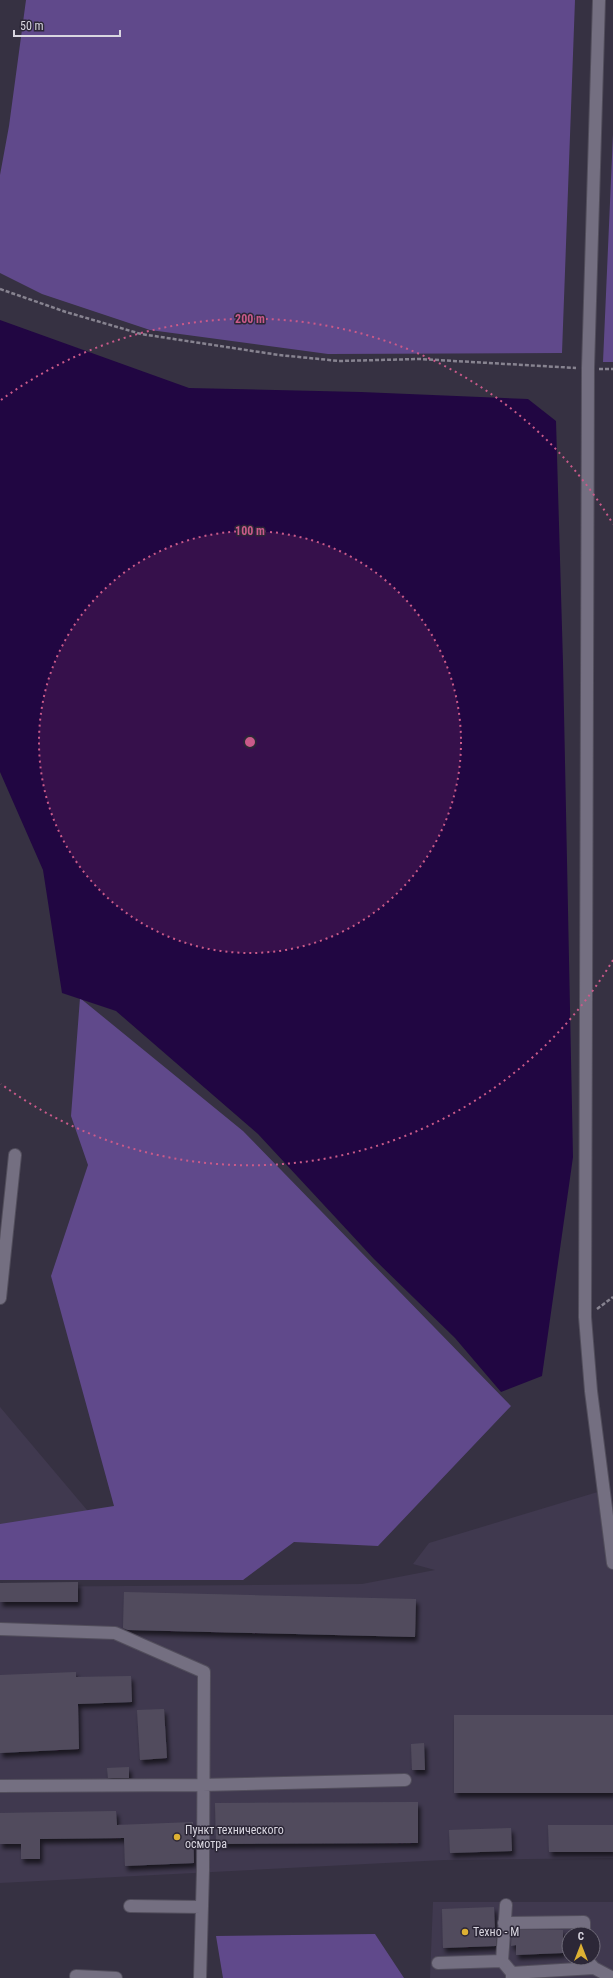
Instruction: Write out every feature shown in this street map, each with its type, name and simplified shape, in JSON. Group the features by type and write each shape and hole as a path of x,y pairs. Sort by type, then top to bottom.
{"lane":[{"path":"599,0 588,368 585,1317 591,1391 613,1563"},
{"path":"0,1298 15,1154"},
{"path":"0,1629 115,1633 204,1672 200,1978"},
{"path":"0,1786 202,1785 405,1780"},
{"path":"506,1905 502,1961 512,1975 594,1968 613,1978"},
{"path":"130,1906 202,1907"},
{"path":"504,1923 584,1922 584,1926"},
{"path":"438,1963 502,1961"},
{"path":"76,1976 116,1978"}],"path":[{"path":"0,289 66,312 141,334 279,355 340,361 420,359 588,368"}],"shaded area":[{"path":"26,0 575,0 562,353 328,354 150,330 42,294 0,273 0,175 9,126"},
{"path":"613,134 613,362 603,362"},
{"path":"0,320 189,388 361,392 528,399 556,421 563,663 573,1157 542,1376 501,1392 455,1338 374,1259 258,1134 116,1011 62,993 43,870 0,772"},
{"path":"80,998 243,1131 511,1406 378,1546 294,1542 243,1580 0,1580 0,1524 114,1506 51,1276 88,1165 71,1116"},
{"path":"0,1407 114,1542 0,1545"},
{"path":"601,1491 613,1539 613,1858 444,1860 0,1883 0,1587 362,1584 435,1570 413,1564 429,1543"},
{"path":"433,1902 613,1902 613,1978 430,1978"},
{"path":"375,1934 404,1978 223,1978 216,1936"}],"building":[{"path":"78,1582 78,1602 0,1602 0,1583"},
{"path":"124,1592 416,1599 415,1637 128,1630 123,1628"},
{"path":"76,1672 76,1677 131,1676 132,1702 78,1704 79,1749 0,1753 0,1675"},
{"path":"164,1709 167,1758 140,1760 137,1710"},
{"path":"454,1715 613,1715 613,1793 454,1793"},
{"path":"424,1743 425,1770 412,1770 411,1744"},
{"path":"129,1767 129,1778 108,1778 107,1768"},
{"path":"418,1802 418,1843 216,1844 215,1803"},
{"path":"116,1811 117,1825 193,1822 194,1863 125,1866 124,1838 40,1839 40,1859 21,1859 21,1844 0,1844 0,1813"},
{"path":"548,1825 613,1825 613,1852 549,1852"},
{"path":"511,1828 512,1851 450,1853 449,1830"},
{"path":"494,1907 495,1930 497,1930 496,1946 443,1948 442,1909"},
{"path":"512,1930 561,1930 561,1953 516,1955 516,1945 511,1946"}],"place":[{"name":"Пункт технического осмотра","path":"177,1837"},
{"name":"Техно - М","path":"465,1932"}]}
